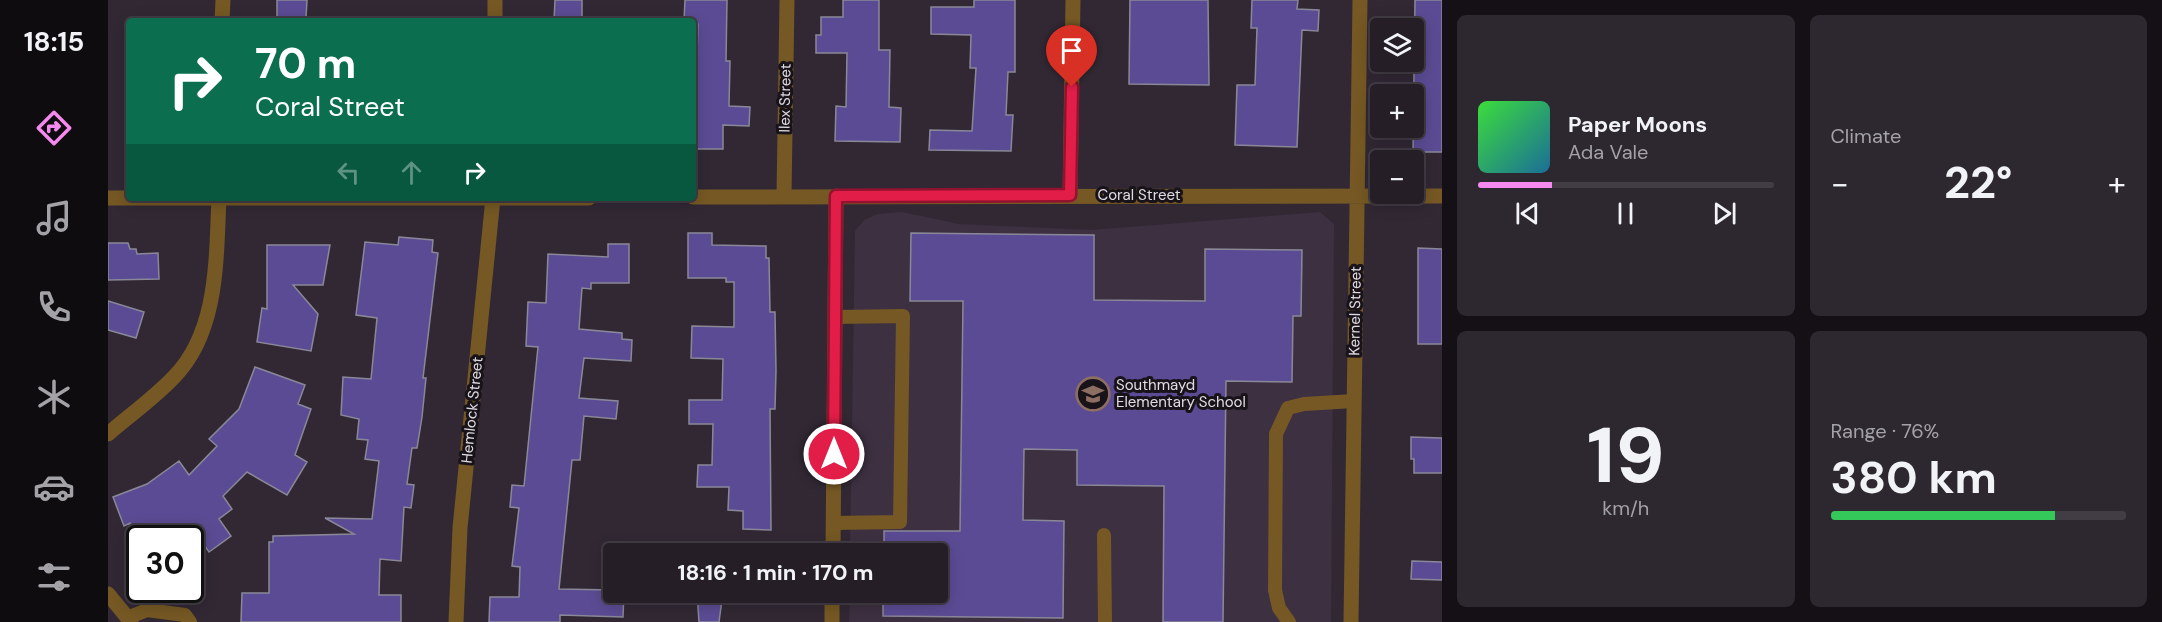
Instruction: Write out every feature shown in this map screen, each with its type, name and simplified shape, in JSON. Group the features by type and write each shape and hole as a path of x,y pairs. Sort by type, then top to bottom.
{"street":[{"path":"222,18 223,0"},
{"path":"495,0 495,18"},
{"name":"Ilex Street","path":"784,196 787,0"},
{"path":"1070,195 1073,0"},
{"name":"Kernel Street","path":"1351,622 1360,0"},
{"path":"833,543 836,196"},
{"name":"Coral Street","path":"696,197 1442,196"},
{"path":"108,198 126,198"},
{"path":"108,434 175,376 201,332 211,305 219,201"},
{"name":"Hemlock Street","path":"456,622 459,540 493,201"},
{"path":"108,594 129,620"},
{"path":"832,603 832,622"}],"lane":[{"path":"833,523 900,522 903,316 835,317"},
{"path":"1288,622 1279,608 1275,590 1276,434 1288,408 1304,404 1354,401"},
{"path":"1104,535 1105,622"},
{"path":"129,620 147,610 185,615 190,622"}],"shaded area":[{"name":"Southmayd Elementary School","path":"902,212 959,224 1091,230 1320,212 1334,224 1331,622 849,622 850,603 948,603 948,543 850,543 855,231 864,220 878,214"}],"building":[{"path":"277,0 307,0 306,18 277,18"},
{"path":"555,0 582,0 582,18 554,18"},
{"path":"685,0 727,0 726,61 730,61 729,106 750,107 749,126 723,125 723,149 696,149 698,24 696,18 684,18"},
{"path":"843,0 879,0 879,50 890,50 889,107 901,108 900,142 835,141 836,106 846,107 847,53 816,53 816,35 821,35 821,17 843,17"},
{"path":"974,0 1015,0 1015,72 1008,72 1006,115 1013,115 1011,151 929,150 930,130 972,131 976,68 970,68 971,35 931,34 931,7 974,7"},
{"path":"1130,0 1208,0 1209,85 1129,84"},
{"path":"1252,0 1298,0 1297,9 1319,10 1318,31 1302,30 1297,147 1235,145 1237,85 1255,85 1257,28 1251,28"},
{"path":"1415,0 1442,0 1442,152 1413,150 1413,138 1424,138 1424,84 1414,84 1414,72 1424,72 1424,18 1415,18"},
{"path":"688,233 712,233 712,245 766,246 766,258 769,258 770,312 775,312 775,409 770,409 771,530 743,529 743,511 728,510 729,487 697,487 698,465 712,465 713,424 689,424 689,400 722,400 723,359 691,358 692,326 734,327 734,282 726,282 726,278 688,278"},
{"path":"911,233 1094,235 1094,300 1205,301 1205,249 1302,250 1301,316 1293,316 1292,382 1226,381 1223,622 1163,622 1164,486 1077,485 1077,450 1024,449 1023,520 1064,521 1063,618 883,616 883,603 948,603 948,543 884,543 884,531 960,531 963,301 910,301"},
{"path":"399,237 433,240 432,252 438,253 423,378 426,378 422,417 417,448 412,448 407,484 414,485 411,508 404,507 401,561 380,559 379,595 401,595 401,622 241,622 242,593 269,593 269,542 273,542 273,536 354,534 325,518 372,519 379,461 365,459 368,440 357,439 359,419 341,415 343,377 371,379 377,318 356,315 365,242 398,245"},
{"path":"108,243 128,243 130,249 136,249 137,254 158,253 159,279 108,280"},
{"path":"608,244 629,244 629,283 591,283 591,289 582,288 579,329 622,333 622,339 632,340 631,361 584,358 579,398 618,401 616,419 584,416 580,460 572,460 559,589 603,590 603,603 624,603 623,617 560,615 560,622 489,622 490,597 519,597 520,567 512,566 519,508 510,507 512,485 524,486 538,347 526,346 528,302 546,303 548,254 608,257"},
{"path":"267,245 330,245 323,285 293,285 318,314 311,351 257,342 262,308 267,309"},
{"path":"1418,248 1442,249 1442,344 1418,344"},
{"path":"108,301 144,312 136,338 108,330"},
{"path":"255,367 305,385 298,404 311,409 295,455 307,462 287,495 247,472 223,496 232,509 219,519 231,536 209,552 204,545 204,525 131,525 130,523 124,526 113,497 147,484 179,461 189,475 217,446 209,439 239,409"},
{"path":"1411,437 1442,438 1442,473 1414,473 1414,459 1411,459"},
{"path":"1412,561 1442,562 1442,580 1411,579"},
{"path":"698,603 722,603 719,622 699,622"}],"place":[{"name":"Southmayd Elementary School","path":"1093,394"}],"route":[{"path":"834,454 836,196 1070,195 1072,87"}]}
